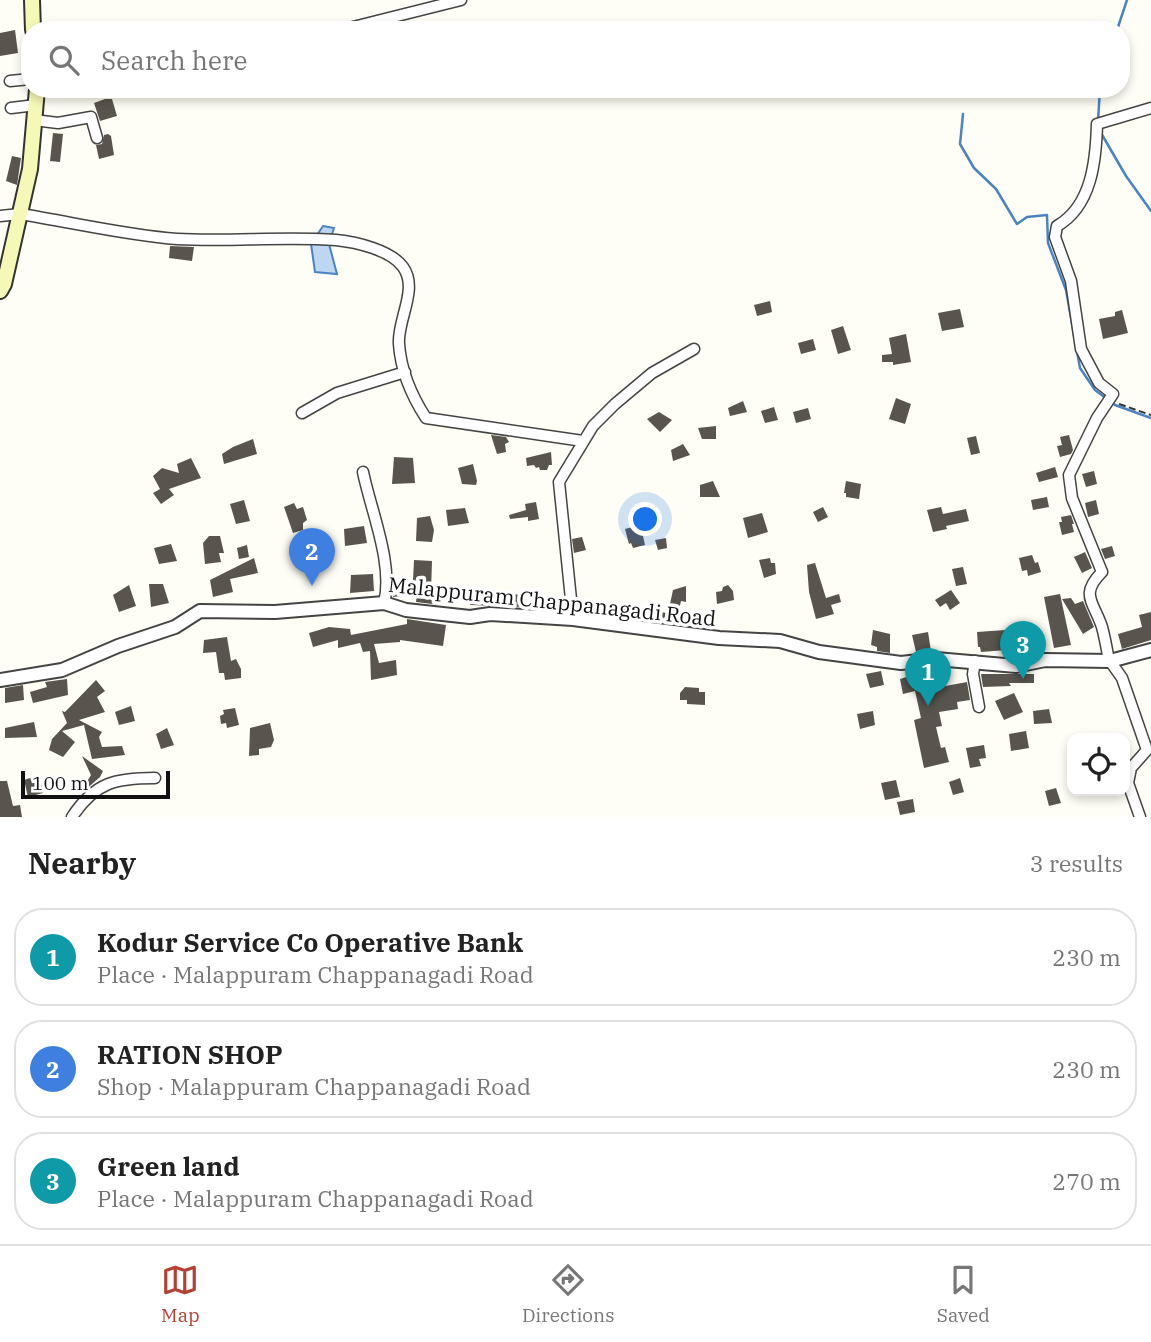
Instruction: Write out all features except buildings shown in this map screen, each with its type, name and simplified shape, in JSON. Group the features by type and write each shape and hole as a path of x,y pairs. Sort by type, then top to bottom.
{"main road":[{"path":"32,0 33,21"},
{"path":"0,291 4,285 30,169 36,98"}],"street":[{"path":"377,21 461,0"},
{"path":"10,81 21,80"},
{"path":"11,108 35,113 58,123 91,117 97,138"},
{"path":"1140,817 1128,783 1131,768 1147,750 1122,678 1109,661 1102,626 1088,592 1102,572 1072,498 1069,475 1113,394 1100,383 1081,349 1071,281 1055,237 1057,226 1068,219 1087,191 1094,165 1097,124 1151,108"},
{"path":"0,216 20,214 174,239 337,240 395,258 405,268 409,281 398,343 410,394 426,418 583,442"},
{"path":"573,619 559,482 593,426 615,404 652,373 694,349"},
{"path":"302,413 337,393 405,372"},
{"path":"363,472 388,589 384,603"},
{"name":"Malappuram Chappanagadi Road","path":"0,680 62,670 118,646 175,627 200,611 275,612 384,603 406,610 470,617 490,614 573,619 719,638 780,641 820,652 901,663 936,659 1016,666 1045,660 1109,661 1151,650"},
{"path":"975,662 973,674 979,707"},
{"path":"72,817 99,787 127,778 155,778"}],"path":[{"path":"1108,401 1151,415"}],"water":[{"path":"323,226 334,228 329,244 337,274 315,272 311,244"}],"waterway":[{"path":"1120,21 1127,0"},
{"path":"1098,121 1099,98"},
{"path":"963,114 960,144 974,168 996,189 1017,224 1027,217 1047,215 1048,243 1066,290 1080,368 1095,390 1115,405 1151,418"},
{"path":"1101,133 1126,176 1151,211"}],"place":[{"name":"RATION SHOP","path":"312,586"},
{"name":"Green land","path":"1023,679"},
{"name":"Kodur Service Co Operative Bank","path":"928,706"}]}
